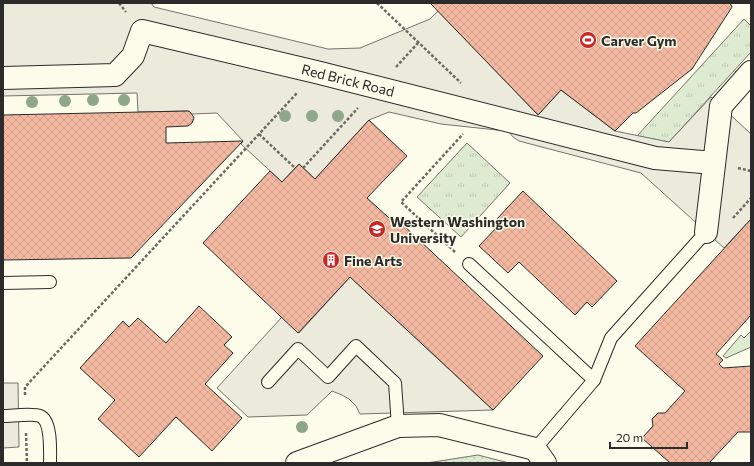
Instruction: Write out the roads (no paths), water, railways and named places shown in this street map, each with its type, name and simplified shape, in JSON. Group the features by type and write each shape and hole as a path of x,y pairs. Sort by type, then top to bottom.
{"street":[{"name":"Red Brick Road","path":"3,78 114,75 133,56 142,31 316,72 655,158 714,163"},
{"path":"706,232 721,106 751,72"},
{"path":"297,463 398,426 439,425 540,456"}],"lane":[{"path":"540,456 594,380 611,338 706,232"},
{"path":"469,264 594,380"},
{"path":"3,283 50,282"},
{"path":"268,382 298,349 328,377 356,346 395,383 398,426"},
{"path":"3,416 36,415 42,417 48,428 50,463"}],"place":[{"name":"Carver Gym","path":"588,40"},
{"name":"Western Washington University","path":"377,229"},
{"name":"Fine Arts","path":"331,260"}]}
